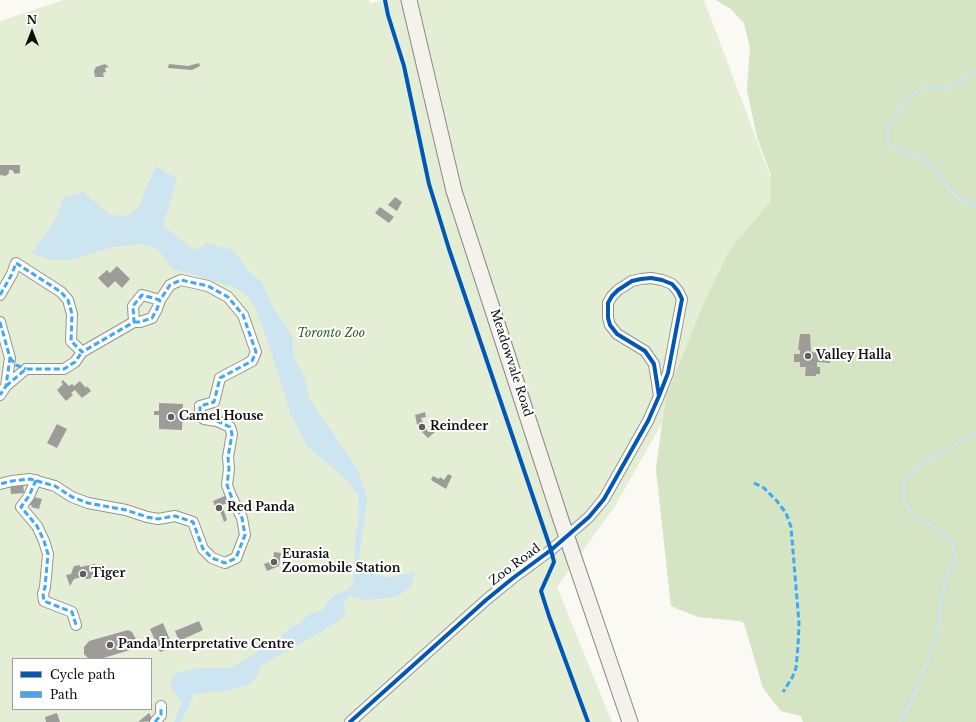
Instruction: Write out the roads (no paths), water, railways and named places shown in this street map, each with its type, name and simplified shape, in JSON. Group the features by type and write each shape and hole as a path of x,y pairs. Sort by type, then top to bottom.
{"main road":[{"name":"Meadowvale Road","path":"409,0 454,191 567,536 630,722"}],"street":[{"path":"0,296 16,263 61,292 68,300 72,314 71,341 82,352"},
{"name":"Zoo Road","path":"350,722 486,600 551,550 589,517 604,499 648,421 659,396 668,373 682,299 672,284 651,278 641,279 632,281 612,296 608,303 608,318 610,325 617,334 645,351 654,364 659,396"},
{"path":"0,322 10,358 16,365 26,370 64,369 75,362 82,352 134,322 140,322 152,318 160,300 170,285 182,280 208,286 228,297 243,315 256,352 252,361 220,378 214,402 200,406 200,414 204,419 217,420 230,427 232,434 228,457 228,485 231,496 242,518 245,535 236,558 225,563 212,558 203,549 193,522 175,516 158,519 126,510 88,503 72,497 54,486 36,480 30,479 12,481 0,484"},
{"path":"134,322 133,306 142,295 160,300"},
{"path":"3,390 10,358"},
{"path":"3,390 26,370"},
{"path":"36,480 29,496 21,507 37,526 48,554 46,587 43,594 44,600 72,612 76,625"},
{"path":"155,722 162,715 162,706"}],"water":[{"path":"156,166 177,179 163,225 187,245 197,250 206,243 233,250 250,273 262,282 271,304 293,337 293,356 305,379 309,398 358,470 367,498 359,559 370,572 386,578 415,572 411,587 396,597 366,600 349,596 344,603 345,616 321,632 262,665 256,678 247,685 227,691 194,694 181,722 174,722 182,702 170,688 173,676 180,672 199,668 231,668 279,639 291,627 299,624 309,614 323,610 332,596 344,592 352,586 354,576 355,539 359,516 358,496 346,479 307,446 291,415 256,309 248,296 234,287 171,268 158,249 142,244 113,247 71,260 50,260 31,253 57,217 63,198 83,192 109,214 126,217 139,207"}],"waterway":[{"path":"976,72 948,88 923,88 905,99 887,129 889,143 922,158 939,174 957,198 976,204"},
{"path":"901,722 928,662 938,630 939,608 955,556 952,541 938,530 914,518 904,498 904,480 927,461 976,432"}],"place":[{"name":"Valley Halla","path":"808,356"},
{"name":"Camel House","path":"171,417"},
{"name":"Reindeer","path":"422,427"},
{"name":"Red Panda","path":"219,508"},
{"name":"Eurasia Zoomobile Station","path":"274,562"},
{"name":"Tiger","path":"83,574"},
{"name":"Panda Interpretative Centre","path":"110,645"}],"park label":[{"name":"Toronto Zoo","path":"331,334"}]}
